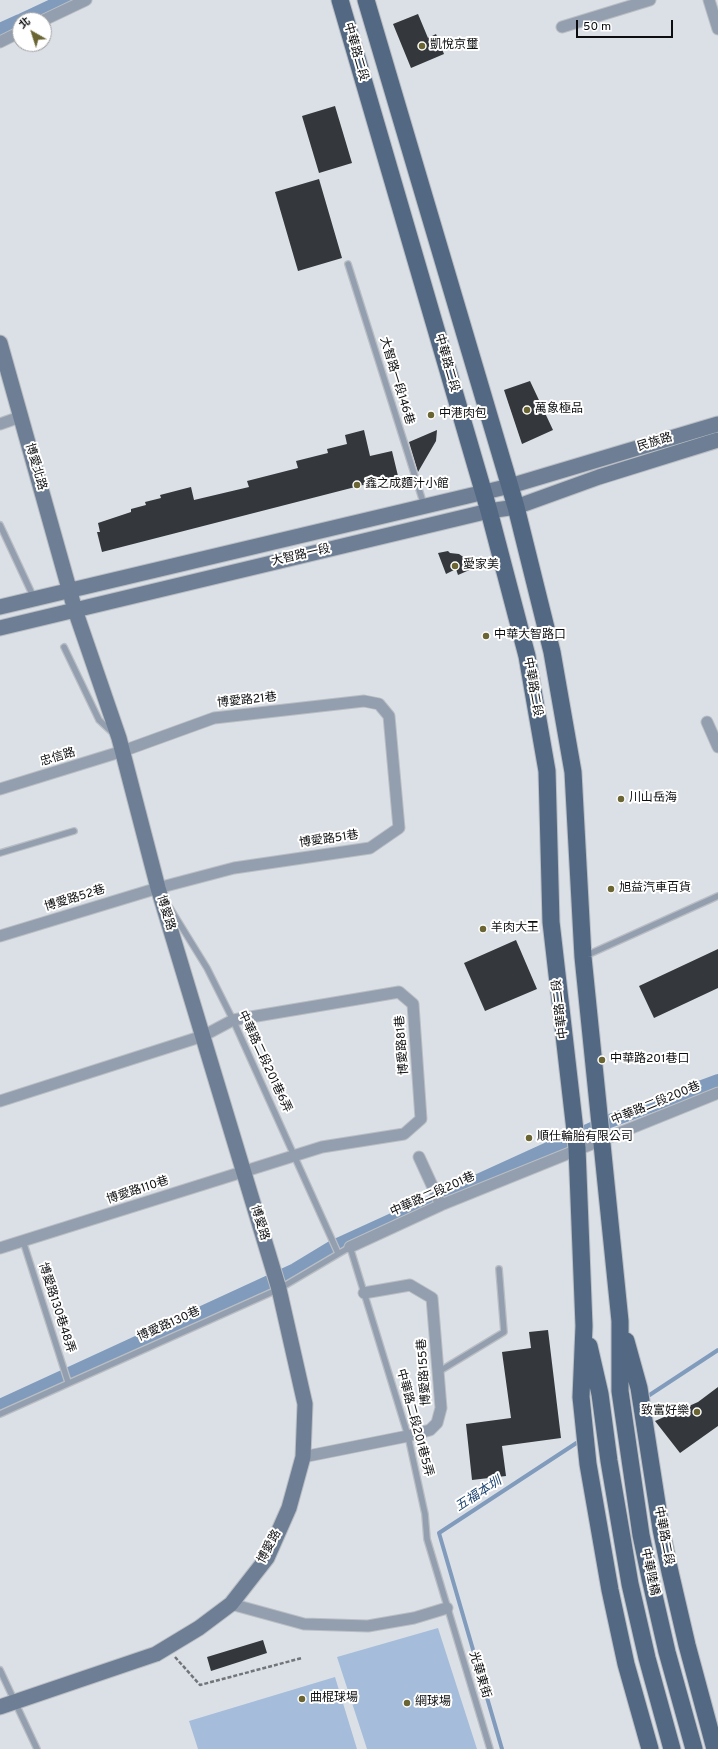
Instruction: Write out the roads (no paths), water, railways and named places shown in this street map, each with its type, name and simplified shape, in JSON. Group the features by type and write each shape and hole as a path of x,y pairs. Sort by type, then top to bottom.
{"main road":[{"name":"中華路二段","path":"340,0 489,512 527,656 548,771 550,922 577,1148 584,1326 581,1397 588,1464 610,1590 626,1664 650,1749"},
{"name":"中華路二段","path":"366,0 510,486 552,652 573,772 583,957 603,1139 620,1321 620,1391"},
{"name":"中華路二段","path":"620,1321 639,1388 660,1521 670,1572 687,1645 715,1749"},
{"name":"中華路二段","path":"584,1326 600,1394"},
{"name":"中華陸橋","path":"620,1391 641,1535 667,1652 694,1749"},
{"name":"中華陸橋","path":"600,1394 608,1461 628,1577 646,1658 672,1749"}],"street":[{"path":"562,27 650,0"},
{"path":"709,0 718,29"},
{"path":"52,16 81,1"},
{"path":"0,42 12,36"},
{"name":"博愛北路","path":"0,343 70,590"},
{"path":"0,424 20,417"},
{"name":"民族路","path":"592,462 718,424"},
{"name":"民族路","path":"600,477 718,440"},
{"name":"大智路一段","path":"0,607 483,491 510,486 592,462"},
{"name":"大智路一段","path":"0,628 489,512 516,508 600,477"},
{"name":"博愛路","path":"0,1707 156,1654 199,1628 231,1604 267,1558 289,1508 303,1457 305,1404 279,1289 158,888 121,745 70,590"},
{"name":"博愛路21巷","path":"121,745 214,718 364,701 379,704"},
{"name":"博愛路51巷","path":"158,888 234,868 370,848 399,828 389,716 379,704"},
{"path":"706,722 718,747"},
{"name":"忠信路","path":"0,789 121,745"},
{"name":"博愛路52巷","path":"0,936 158,888"},
{"name":"博愛路81巷","path":"0,1101 203,1036 232,1020 399,992 413,1004 421,1119 404,1134 322,1147 244,1172"},
{"name":"中華路二段200巷","path":"603,1139 718,1093"},
{"name":"中華路二段201巷","path":"350,1247 441,1205 577,1148 603,1139"},
{"path":"419,1157 441,1205"},
{"name":"博愛路110巷","path":"0,1248 244,1172"},
{"name":"博愛路155巷","path":"303,1457 408,1436 430,1430 438,1423 441,1408 432,1298 410,1285 364,1293"},
{"path":"231,1604 304,1624 368,1626 414,1618 447,1608"}],"lane":[{"name":"大智路一段146巷","path":"348,264 424,505"},
{"path":"0,525 34,598"},
{"path":"64,647 99,720 121,745"},
{"path":"0,853 74,831"},
{"name":"中華路二段201巷6弄","path":"158,888 207,968 295,1155 338,1252"},
{"path":"583,957 718,896"},
{"name":"博愛路130巷48弄","path":"23,1241 68,1382"},
{"name":"中華路二段201巷","path":"279,1289 338,1252 350,1247"},
{"name":"中華路二段201巷5弄","path":"350,1247 408,1436 426,1514 427,1539 447,1608"},
{"path":"438,1373 504,1332 499,1270"},
{"name":"博愛路130巷","path":"0,1414 68,1382 279,1289"},
{"name":"光華東街","path":"447,1608 490,1749"},
{"path":"0,1670 37,1749"}],"waterway":[{"path":"39,12 65,0"},
{"path":"0,30 12,25"},
{"path":"0,1406 295,1270 333,1247 607,1122 718,1081"},
{"name":"五福本圳","path":"645,1398 718,1350"},
{"name":"五福本圳","path":"502,1749 439,1533 581,1440"}],"place":[{"name":"凱悅京璽","path":"422,46"},
{"name":"萬象極品","path":"527,410"},
{"name":"中港肉包","path":"431,415"},
{"name":"鑫之成麵汁小館","path":"357,485"},
{"name":"愛家美","path":"455,566"},
{"name":"中華大智路口","path":"486,636"},
{"name":"川山岳海","path":"621,799"},
{"name":"旭益汽車百貨","path":"611,889"},
{"name":"羊肉大王","path":"483,929"},
{"name":"中華路201巷口","path":"602,1060"},
{"name":"順仕輪胎有限公司","path":"529,1138"},
{"name":"致富好樂","path":"697,1412"},
{"name":"曲棍球場","path":"302,1699"},
{"name":"網球場","path":"407,1703"}]}
